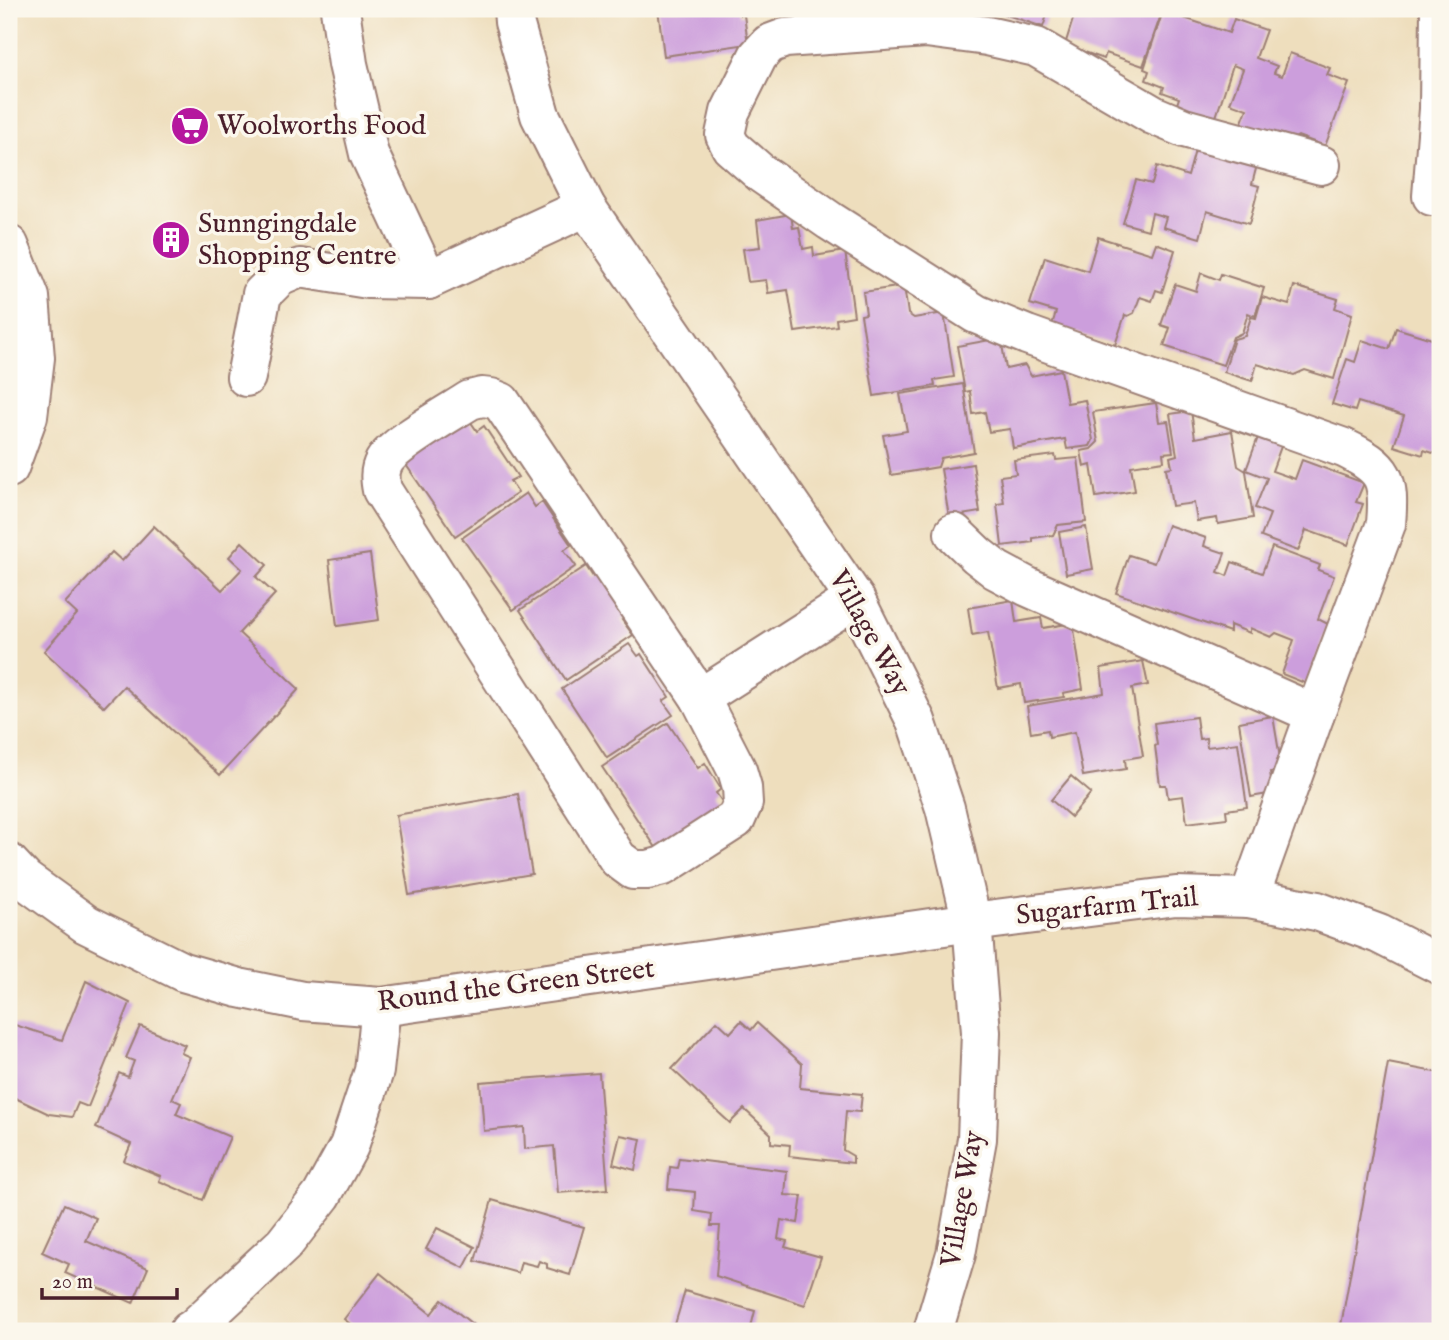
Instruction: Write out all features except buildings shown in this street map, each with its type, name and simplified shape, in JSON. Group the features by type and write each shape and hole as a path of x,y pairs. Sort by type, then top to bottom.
{"street":[{"path":"340,9 348,64 369,154 428,280"},
{"name":"Village Way","path":"513,9 514,22 540,115 586,206 855,599 916,721 945,808 972,922 981,1032 977,1139 956,1254 933,1331"},
{"path":"1436,196 1440,9"},
{"path":"1249,898 1386,524 1388,498 1383,476 1366,459 1344,448 1027,335 976,314 762,174 731,147 724,135 730,112 758,56 769,44 785,38 926,28 987,36 1036,47 1153,115 1184,128 1321,165"},
{"path":"246,377 262,294 279,277 300,268 368,279 428,280 586,206"},
{"path":"9,245 30,298 35,358 28,416 9,468"},
{"path":"482,397 501,402 699,698 737,770 743,803 736,819 663,866 633,870 618,859 382,490 382,465 391,451 470,400 482,397"},
{"path":"954,533 996,570 1028,587 1315,714"},
{"path":"699,698 855,599"},
{"name":"Round the Green Street","path":"9,863 26,880 86,924 183,972 239,988 303,1001 381,1007 972,922"},
{"name":"Sugarfarm Trail","path":"972,922 1176,896 1249,898 1317,911 1378,934 1440,965"},
{"path":"189,1331 284,1244 322,1195 349,1146 374,1071 381,1007"}],"place":[{"name":"Woolworths Food","path":"190,126"},
{"name":"Sunngingdale Shopping Centre","path":"171,240"}]}
